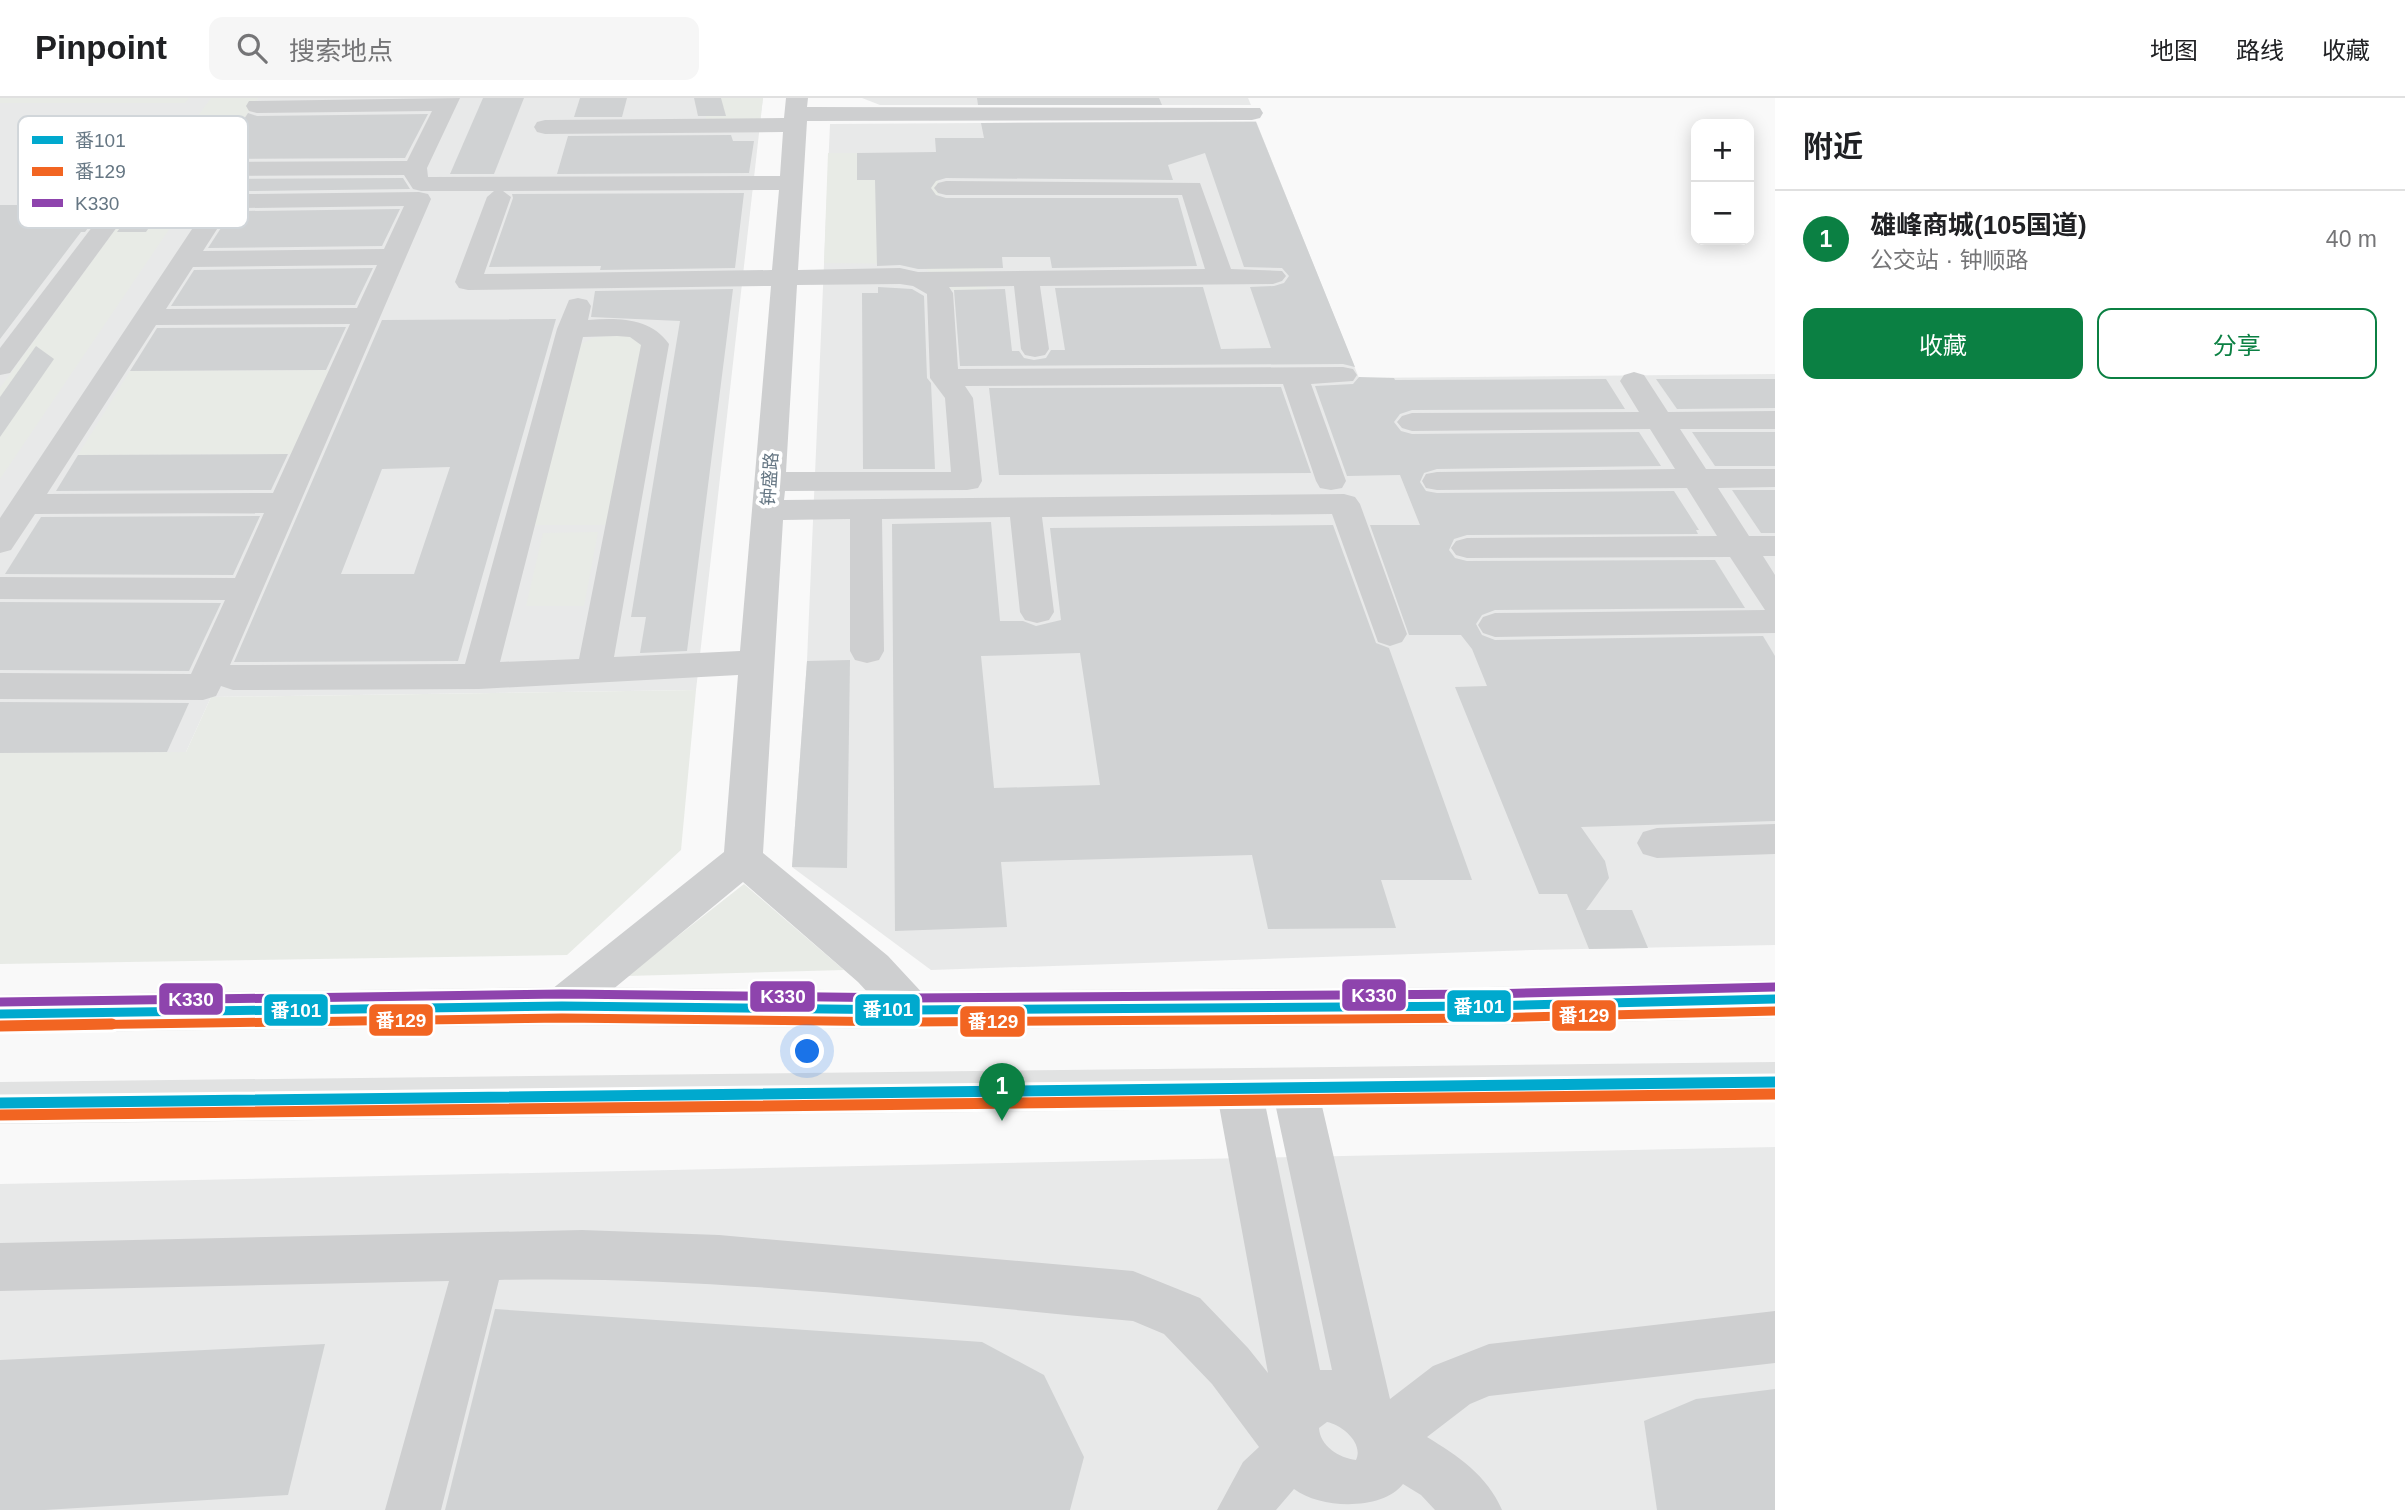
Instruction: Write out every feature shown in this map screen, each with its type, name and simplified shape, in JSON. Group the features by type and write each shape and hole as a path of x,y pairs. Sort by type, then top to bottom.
{"highway":[{"path":"0,1014 562,1006 911,1010 1488,1006 1775,999"},
{"path":"0,1103 1295,1090 1775,1082"}],"street":[{"path":"801,117 849,98"},
{"path":"257,106 448,101 415,168 416,179 428,186 791,183"},
{"path":"801,117 1183,106 1252,113"},
{"path":"533,161 548,119 681,115 801,117 1204,130"},
{"name":"钟盛路","path":"743,859 791,183 801,117"},
{"path":"248,169 415,168"},
{"path":"946,188 1192,188 1220,276"},
{"path":"499,197 468,282 900,276 920,279 1273,276"},
{"path":"0,686 203,687 419,199 248,203"},
{"path":"0,367 104,228"},
{"path":"0,542 205,228"},
{"path":"185,259 393,257"},
{"path":"1026,277 1035,349"},
{"path":"769,496 967,481 959,398 944,378 940,293 934,285 920,279"},
{"path":"479,676 585,281"},
{"path":"147,317 367,316"},
{"path":"571,329 640,331 651,336 656,344 594,670"},
{"path":"944,378 1343,375"},
{"path":"1294,376 1331,481"},
{"path":"1634,381 1775,601"},
{"path":"1412,422 1775,419"},
{"path":"1437,481 1775,478"},
{"path":"769,496 866,508 1343,504 1390,634"},
{"path":"25,505 285,503"},
{"path":"1025,507 1037,612"},
{"path":"866,508 867,651"},
{"path":"1467,548 1775,546"},
{"path":"0,588 246,589"},
{"path":"1495,625 1775,621"},
{"path":"233,677 479,676 757,663"},
{"path":"1657,843 1775,839"},
{"path":"562,1006 743,859 873,969 911,1010"},
{"path":"1239,1089 1298,1429 1315,1479 1330,1488 1353,1492 1372,1484 1380,1473 1384,1458 1295,1090"},
{"path":"0,1267 582,1254 719,1259 1133,1296 1182,1316 1230,1366 1298,1429"},
{"path":"413,1510 481,1255"},
{"path":"1375,1427 1418,1409 1452,1385 1489,1370 1775,1337"},
{"path":"1245,1510 1298,1429 1311,1399 1324,1395 1339,1397 1440,1476 1474,1510"}],"shaded area":[{"path":"0,98 763,98 696,690 211,697 186,752 0,964"},
{"path":"0,98 189,98 185,103 0,103"},
{"path":"211,98 258,98 246,116 198,116"},
{"path":"702,98 763,98 760,120 706,121 706,104"},
{"path":"862,98 1248,98 1251,105 880,105"},
{"path":"1256,121 1359,378 1775,374 1775,945 1532,950 931,970 792,867 807,661 830,124"},
{"path":"828,153 902,153 938,169 939,197 948,198 953,257 984,257 987,291 954,291 920,264 824,263"},
{"path":"116,228 170,228 0,479 0,388"},
{"path":"627,335 645,345 609,525 534,525 580,345 592,338"},
{"path":"335,370 298,454 78,455 130,371"},
{"path":"598,532 584,606 526,606 543,533"},
{"path":"696,690 681,850 567,955 0,964 0,753 186,752 211,697"},
{"path":"744,884 844,970 627,976"},
{"path":"1775,1147 1775,1510 0,1510 0,1184"}],"building":[{"path":"483,98 524,98 494,174 450,174"},
{"path":"580,98 627,98 622,117 574,117"},
{"path":"694,98 721,98 726,116 698,116"},
{"path":"977,98 1159,98 1162,105 978,105"},
{"path":"248,113 257,116 428,114 405,158 248,159"},
{"path":"1256,122 1355,367 1343,364 960,366 954,290 1005,289 1012,351 1019,351 1024,358 1034,360 1046,358 1051,350 1065,350 1055,288 1203,287 1221,349 1271,348 1250,287 1274,286 1284,283 1289,276 1282,268 1244,267 1205,153 1168,165 1173,180 946,178 936,181 931,188 936,195 946,198 1178,198 1197,266 1052,268 1050,257 1002,257 1003,268 918,269 900,265 877,266 875,180 857,180 857,153 936,152 935,138 984,138 981,123"},
{"path":"731,135 733,141 754,141 749,173 557,174 568,136"},
{"path":"403,178 410,189 248,191 248,179"},
{"path":"744,193 735,268 600,270 601,266 489,267 513,198 512,194"},
{"path":"0,205 18,205 18,228 88,228 81,232 0,339"},
{"path":"400,209 382,246 208,248 221,228 248,228 248,211"},
{"path":"120,228 149,228 146,232 117,232"},
{"path":"373,268 355,305 171,306 194,270"},
{"path":"878,287 912,289 924,296 927,378 931,383 935,469 863,469 862,293 878,293"},
{"path":"733,289 687,651 640,653 646,617 631,617 680,321 591,317 595,291"},
{"path":"556,319 458,661 234,662 382,320","holes":["450,467 414,574 341,574 382,469"]},
{"path":"346,327 326,370 130,371 157,328"},
{"path":"36,346 54,359 0,437 0,397"},
{"path":"1359,377 1395,380 1606,379 1625,409 1412,410 1400,414 1394,422 1401,431 1412,434 1639,432 1661,466 1437,469 1424,473 1420,482 1426,491 1437,493 1674,491 1699,530 1696,530 1698,534 1467,535 1454,539 1449,550 1455,558 1467,561 1715,560 1745,608 1495,610 1482,615 1476,624 1482,635 1495,640 1763,636 1775,656 1775,821 1581,827 1605,861 1609,878 1586,910 1632,910 1648,948 1589,949 1567,894 1539,894 1455,687 1487,686 1472,649 1461,635 1409,635 1370,525 1420,525 1400,475 1347,476 1315,386 1353,384"},
{"path":"1656,379 1775,379 1775,408 1677,409"},
{"path":"1281,387 1311,473 999,475 989,388"},
{"path":"1692,432 1775,432 1775,466 1715,466"},
{"path":"288,454 271,490 56,491 78,455"},
{"path":"1732,490 1775,490 1775,533 1761,533"},
{"path":"260,516 233,575 5,574 41,517"},
{"path":"991,522 1000,621 1023,621 1036,626 1061,620 1050,528 1333,525 1376,643 1389,648 1472,880 1381,880 1396,928 1268,929 1252,855 1001,862 1007,927 895,931 892,524","holes":["1080,653 1100,785 994,788 981,656"]},
{"path":"0,602 221,603 189,671 0,670"},
{"path":"850,660 847,868 792,867 807,661"},
{"path":"0,702 189,703 167,752 0,753"},
{"path":"495,1309 982,1342 1044,1375 1084,1457 1070,1510 445,1510"},
{"path":"325,1344 288,1495 45,1510 0,1510 0,1360"},
{"path":"1775,1389 1775,1510 1657,1510 1644,1421 1696,1399"}],"transit line":[{"name":"K330","path":"0,1002 562,994 911,998 1488,994 1775,987"},
{"name":"番101","path":"0,1014 562,1006 911,1010 1488,1006 1775,999"},
{"name":"番129","path":"0,1026 562,1018 911,1022 1488,1018 1775,1011"},
{"name":"番101","path":"0,1103 1775,1082"},
{"name":"番129","path":"0,1115 1775,1094"}],"place":[{"name":"雄峰商城(105国道)","path":"1002,1121"}]}
